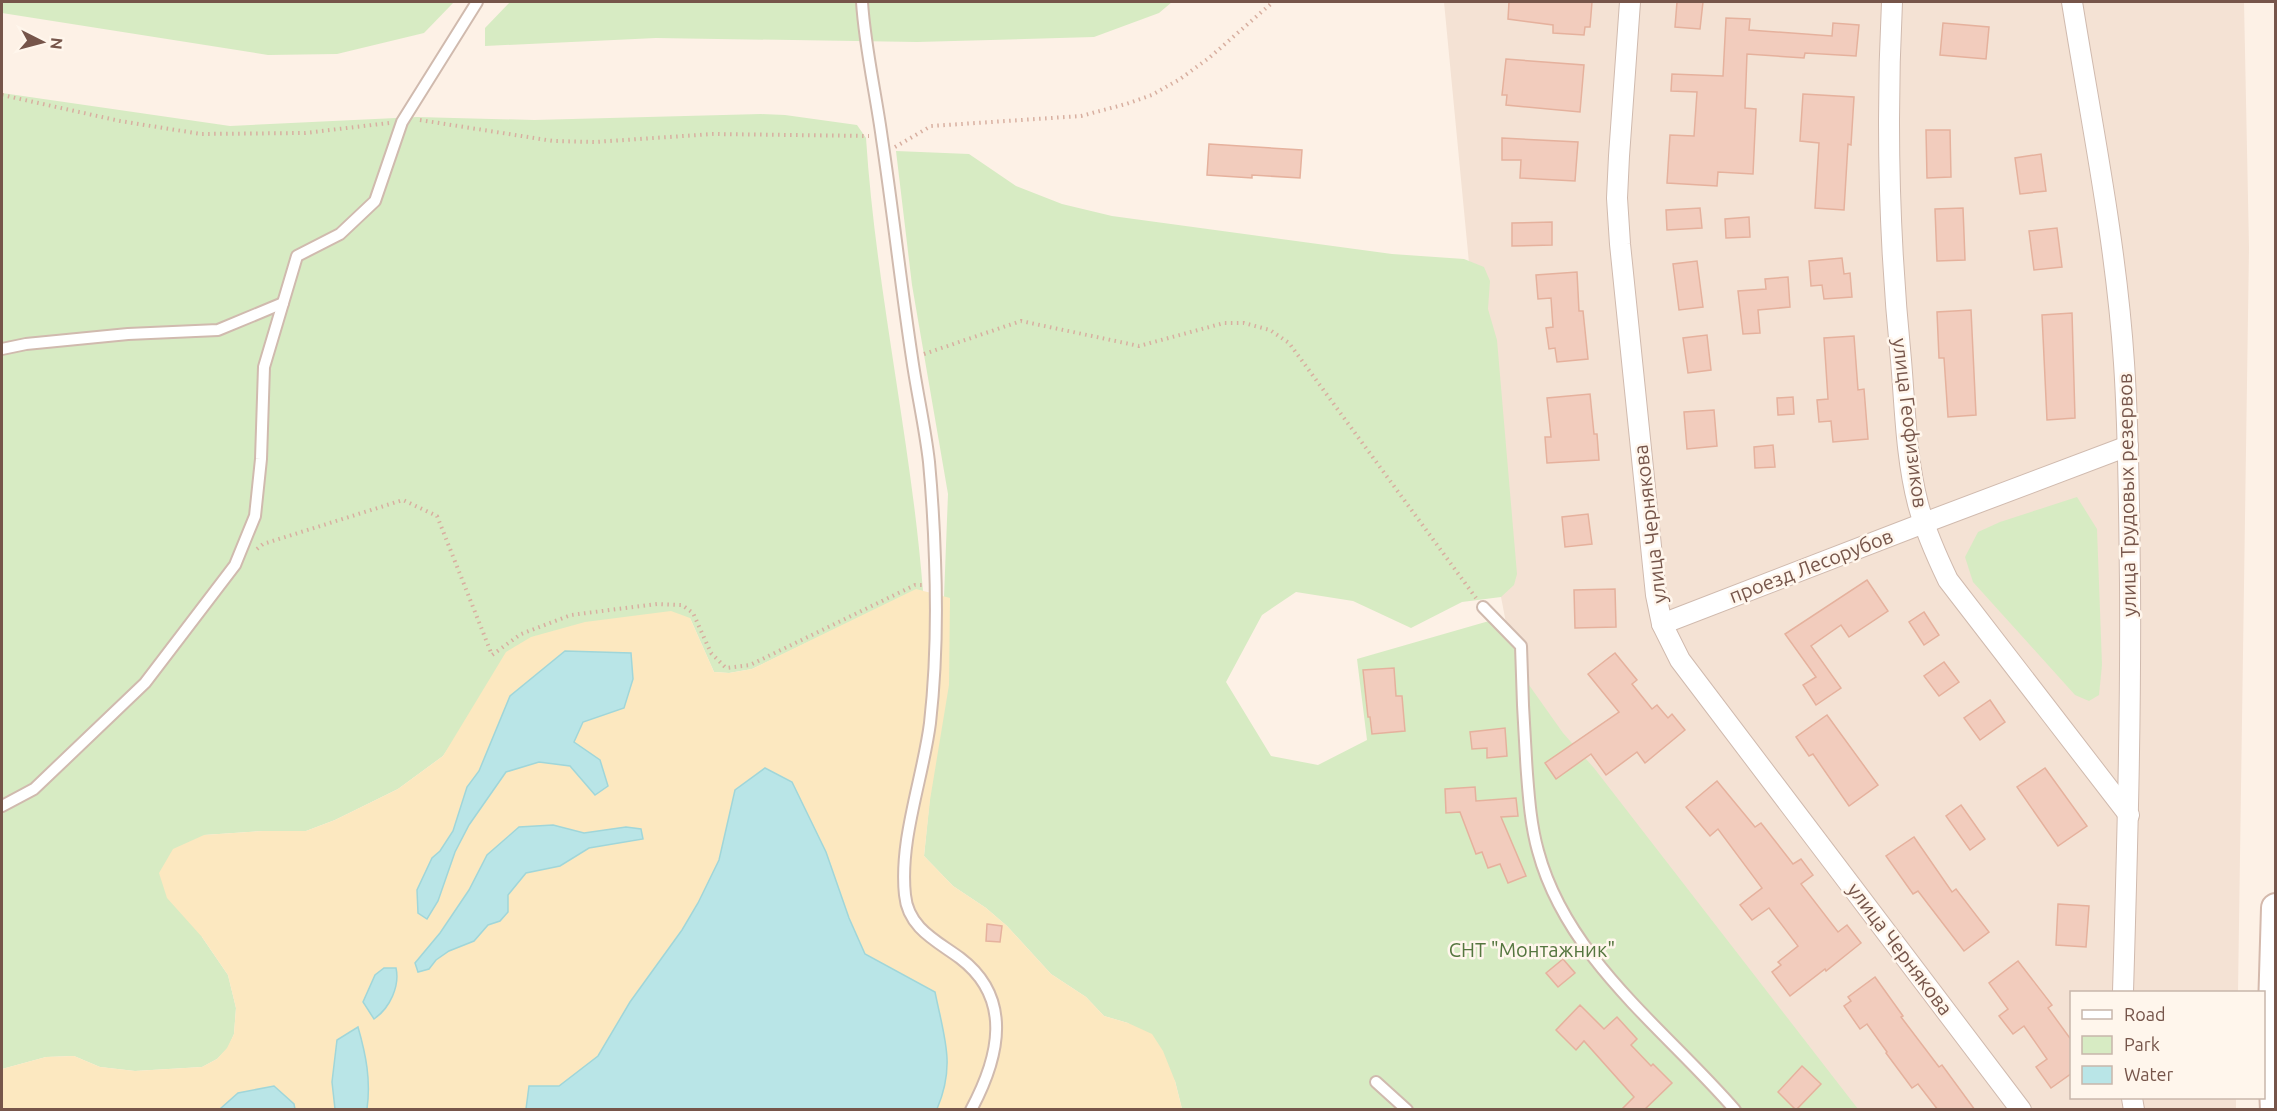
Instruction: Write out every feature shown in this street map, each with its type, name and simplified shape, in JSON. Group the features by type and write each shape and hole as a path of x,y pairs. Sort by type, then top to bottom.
{"main road":[{"path":"2275,1110 2272,1043 2276,908"}],"street":[{"name":"улица Чернякова","path":"1630,2 1617,198 1656,595 1662,624 1680,660 2021,1110"},
{"name":"улица Геофизиков","path":"1892,2 1889,56 1889,215 1894,290 1917,501 1948,580 2129,815"},
{"name":"улица Трудовых резервов","path":"2072,2 2114,262 2124,362 2128,446 2129,815 2123,991"},
{"name":"проезд Лесорубов","path":"1662,624 2128,446"}],"lane":[{"path":"2,806 34,789 145,683 232,570 255,516 261,459 264,367 297,256 340,234 375,201 402,122 477,2"},
{"path":"862,2 912,358 929,460 935,585 930,722 907,842 905,898 912,917 922,931 963,960 983,980 997,1012 995,1039 985,1084 971,1110"},
{"path":"2,349 26,344 128,334 218,330 283,303"},
{"path":"1483,607 1521,646 1530,807 1538,851 1550,885 1590,952 1622,993 1713,1084 1735,1110"},
{"path":"1376,1082 1407,1110"}],"path":[{"path":"884,153 931,126 1081,116 1152,95 1180,79 1209,58 1273,2"},
{"path":"2,95 120,121 201,134 305,133 414,119 553,141 585,142 713,134 882,136"},
{"path":"912,358 1021,321 1139,346 1224,323 1244,323 1270,330 1289,343 1483,607"},
{"path":"232,570 263,544 403,500 437,516 492,655 521,634 571,615 657,604 682,605 693,614 711,653 726,668 750,665 915,585 935,585"}],"shaded area":[{"path":"1444,2 2244,2 2249,248 2238,991 2070,991 2070,1099 2236,1099 2236,1109 1746,1109 1548,840 1501,597"}],"green space":[{"path":"2,2 454,2 424,33 337,54 268,55 2,13"},
{"path":"510,2 1172,2 1159,13 1094,37 917,42 656,38 485,46 485,28"},
{"path":"2,93 230,126 417,117 534,120 761,114 857,125 866,138 877,252 918,534 923,591 916,590 752,669 729,673 714,672 690,618 466,722 443,756 398,789 335,820 306,831 204,835 202,937 228,975 236,1008 234,1034 228,1048 217,1059 202,1067 135,1071 100,1067 74,1056 46,1057 2,1069"},
{"name":"СНТ \"Монтажник\"","path":"896,151 969,154 1016,186 1062,204 1112,216 1392,254 1464,259 1484,267 1490,281 1488,309 1497,340 1517,574 1514,585 1501,597 1462,602 1411,628 1353,601 1296,592 1262,615 1226,682 1271,756 1318,765 1367,740 1357,659 1489,621 1513,643 1529,685 1563,733 1594,768 1858,1109 1182,1109 1175,1081 1128,1023 1104,1016 1086,997 1051,974 1007,926 986,908 953,886 924,856 950,599 944,597 948,494 912,285"},
{"path":"2077,497 2097,529 2102,665 2099,695 2089,701 2075,695 1973,582 1965,557 1978,532 2000,522"}],"sand":[{"path":"916,589 950,598 949,685 930,800 924,856 953,886 986,908 1007,926 1051,974 1086,997 1104,1016 1128,1023 1152,1034 1163,1051 1175,1081 1182,1109 2,1110 2,1069 46,1057 74,1056 100,1067 135,1071 202,1067 217,1059 227,1048 234,1034 236,1008 228,975 202,937 167,898 159,873 173,849 204,835 306,831 335,820 398,789 443,756 506,652 531,637 585,622 671,611 690,618 714,672 729,673 752,669"}],"water":[{"path":"565,651 631,653 633,679 624,708 583,722 574,742 600,760 608,786 595,795 570,766 539,762 506,772 469,825 455,852 438,901 427,919 418,913 417,890 432,858 440,851 453,831 467,787 479,771 510,696"},
{"path":"765,768 792,782 826,852 849,918 865,954 935,992 947,1051 946,1078 937,1109 526,1109 529,1086 559,1086 598,1056 630,1002 682,930 698,903 719,860 735,790"},
{"path":"553,825 584,833 626,827 641,829 643,839 589,848 560,866 526,873 508,895 508,912 500,921 488,925 474,941 449,951 436,960 429,969 418,972 415,963 440,933 469,890 487,855 519,827"},
{"path":"384,968 396,968 395,989 385,1009 374,1019 363,1002 375,975"},
{"path":"358,1027 367,1068 367,1109 335,1109 332,1082 337,1040"},
{"path":"274,1086 294,1104 295,1109 220,1109 238,1093"}],"building":[{"path":"1509,2 1592,2 1590,27 1585,27 1584,35 1553,33 1553,25 1508,19"},
{"path":"1677,2 1703,2 1700,29 1675,27"},
{"path":"1726,18 1750,19 1749,30 1832,36 1833,23 1859,25 1856,56 1805,53 1804,58 1747,54 1745,108 1756,109 1753,174 1718,172 1717,186 1667,183 1670,135 1694,136 1697,92 1671,91 1672,74 1723,76"},
{"path":"1943,23 1989,27 1986,59 1940,55"},
{"path":"1506,59 1584,65 1580,112 1506,105 1507,95 1502,95"},
{"path":"1803,94 1854,97 1851,145 1848,144 1844,210 1815,208 1819,143 1800,141"},
{"path":"1926,130 1950,130 1951,177 1927,178"},
{"path":"1502,138 1578,142 1575,181 1520,178 1521,160 1502,160"},
{"path":"1209,144 1302,150 1300,178 1207,175"},
{"path":"2041,154 2046,191 2020,194 2015,158"},
{"path":"1700,208 1702,228 1667,230 1666,210"},
{"path":"1963,208 1965,260 1937,261 1935,209"},
{"path":"1749,217 1750,237 1726,238 1725,219"},
{"path":"1552,222 1552,245 1512,246 1512,223"},
{"path":"2057,228 2062,267 2034,270 2029,231"},
{"path":"1842,258 1844,274 1850,273 1852,297 1824,299 1822,285 1811,286 1809,261"},
{"path":"1697,261 1703,307 1679,310 1673,264"},
{"path":"1577,272 1579,311 1583,311 1588,359 1557,362 1555,348 1549,349 1546,328 1553,327 1551,298 1538,299 1536,275"},
{"path":"1788,277 1790,307 1758,310 1760,333 1743,334 1738,291 1766,289 1765,279"},
{"path":"1971,310 1976,415 1948,417 1944,358 1939,358 1937,312"},
{"path":"2072,313 2075,418 2047,420 2042,315"},
{"path":"1707,335 1711,370 1688,373 1683,338"},
{"path":"1854,336 1858,390 1864,389 1868,439 1833,442 1831,421 1819,422 1817,400 1828,399 1824,338"},
{"path":"1590,394 1599,460 1547,463 1545,437 1551,437 1547,398"},
{"path":"1793,397 1794,414 1778,415 1777,398"},
{"path":"1714,410 1717,446 1687,449 1684,412"},
{"path":"1773,445 1775,467 1755,468 1754,447"},
{"path":"1588,514 1592,544 1565,547 1562,517"},
{"path":"1867,580 1888,611 1849,637 1841,625 1811,646 1841,688 1816,705 1803,685 1816,677 1785,634"},
{"path":"1615,589 1616,627 1575,628 1574,590"},
{"path":"1924,612 1939,635 1924,645 1909,622"},
{"path":"1615,653 1637,680 1632,684 1652,709 1657,705 1668,718 1672,714 1685,730 1645,763 1637,752 1606,775 1591,754 1556,779 1545,763 1619,712 1588,674"},
{"path":"1944,662 1959,682 1939,696 1924,676"},
{"path":"1394,668 1396,696 1402,696 1405,731 1372,734 1363,670"},
{"path":"1990,700 2005,722 1980,740 1964,718"},
{"path":"1827,715 1878,785 1849,806 1813,754 1809,756 1796,737"},
{"path":"1505,728 1507,756 1487,758 1487,748 1472,749 1470,732"},
{"path":"2045,768 2087,826 2058,846 2017,787"},
{"path":"1717,781 1755,827 1761,823 1793,864 1801,859 1813,875 1801,884 1838,932 1847,925 1861,943 1790,996 1772,972 1781,965 1778,962 1798,946 1769,908 1752,920 1740,905 1762,888 1718,829 1710,836 1686,807"},
{"path":"1475,787 1476,801 1516,798 1518,816 1501,817 1526,876 1508,883 1500,864 1488,868 1482,852 1476,854 1460,812 1446,813 1445,789"},
{"path":"1961,805 1985,839 1970,850 1946,816"},
{"path":"1914,837 1952,892 1956,889 1989,932 1964,951 1918,891 1913,894 1886,856"},
{"path":"2058,904 2089,906 2086,947 2056,945"},
{"path":"987,924 1002,926 1000,942 986,941"},
{"path":"1563,959 1575,973 1558,987 1546,973"},
{"path":"2018,961 2052,1005 2048,1008 2070,1038 2070,1074 2051,1088 2036,1067 2047,1059 2024,1026 2013,1034 1999,1016 2008,1009 1989,983"},
{"path":"1875,977 1903,1016 1901,1017 1939,1067 1942,1065 1975,1110 1938,1110 1918,1084 1912,1088 1867,1024 1860,1029 1844,1006 1851,1001 1848,997"},
{"path":"1580,1005 1604,1029 1617,1017 1637,1039 1631,1045 1651,1066 1653,1064 1672,1083 1644,1110 1621,1110 1634,1097 1584,1041 1576,1050 1556,1030"},
{"path":"1802,1066 1821,1084 1796,1110 1778,1092"}]}
